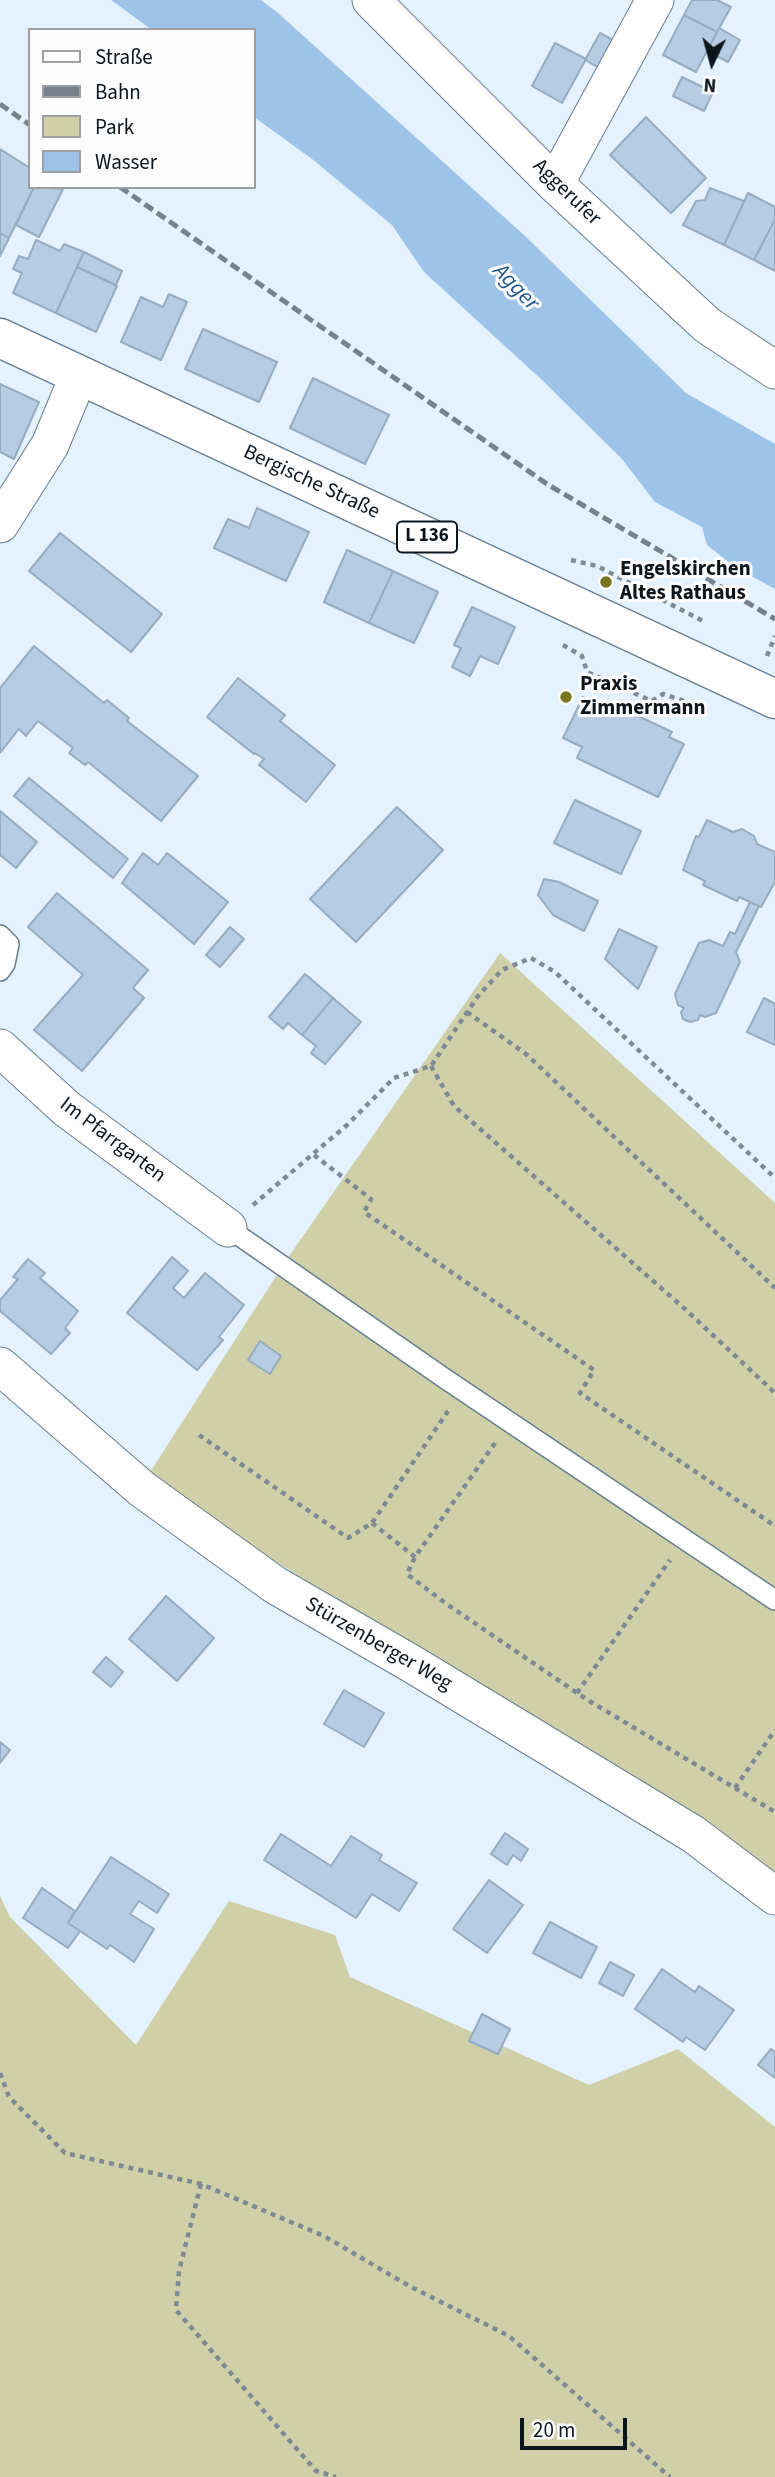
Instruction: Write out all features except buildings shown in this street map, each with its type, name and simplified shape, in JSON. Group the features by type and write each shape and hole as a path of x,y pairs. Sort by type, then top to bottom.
{"main road":[{"name":"Bergische Straße","path":"0,338 775,699"}],"street":[{"name":"Aggerufer","path":"370,0 555,184 707,325 775,370"},
{"path":"555,184 655,0"},
{"path":"0,524 50,445 79,375"},
{"name":"Im Pfarrgarten","path":"0,1048 67,1109 228,1228"},
{"name":"Stürzenberger Weg","path":"0,1366 142,1489 275,1585 412,1664 693,1834 774,1895"}],"lane":[{"path":"0,934 9,944 5,964 0,971"},
{"path":"228,1228 462,1391 775,1600"}],"path":[{"path":"767,656 775,636"},
{"path":"228,1228 314,1155 394,1078 432,1066 478,996 502,971 531,958 555,972 775,1178"},
{"path":"467,1012 526,1054 775,1288"},
{"path":"432,1066 454,1106 685,1309 775,1393"},
{"path":"314,1155 371,1199 364,1212 594,1370 580,1393 775,1526"},
{"path":"200,1435 348,1538 372,1523 462,1391"},
{"path":"510,1422 415,1557 407,1574 577,1693 775,1812"},
{"path":"372,1523 415,1557"},
{"path":"577,1693 685,1539"},
{"path":"735,1788 775,1730"},
{"path":"0,2073 9,2097 65,2153 201,2184 324,2236 411,2287 509,2336 670,2477"},
{"path":"201,2184 179,2271 176,2309 316,2471 336,2477"}],"green space":[{"path":"500,953 775,1203 775,1885 709,1832 145,1480 287,1259"},
{"path":"0,1896 10,1917 136,2045 229,1901 335,1935 350,1977 589,2085 678,2049 775,2127 775,2477 0,2477"}],"water":[{"name":"Agger","path":"111,0 261,0 524,235 686,393 775,444 775,589 735,567 707,545 702,527 655,502 622,459 542,380 424,272 392,225 312,159 256,118 256,28 149,28"}],"railway":[{"path":"0,104 28,124"},
{"path":"123,189 547,484 775,619"}],"place":[{"name":"Engelskirchen Altes Rathaus","path":"606,582"},
{"name":"Praxis Zimmermann","path":"566,697"}]}
